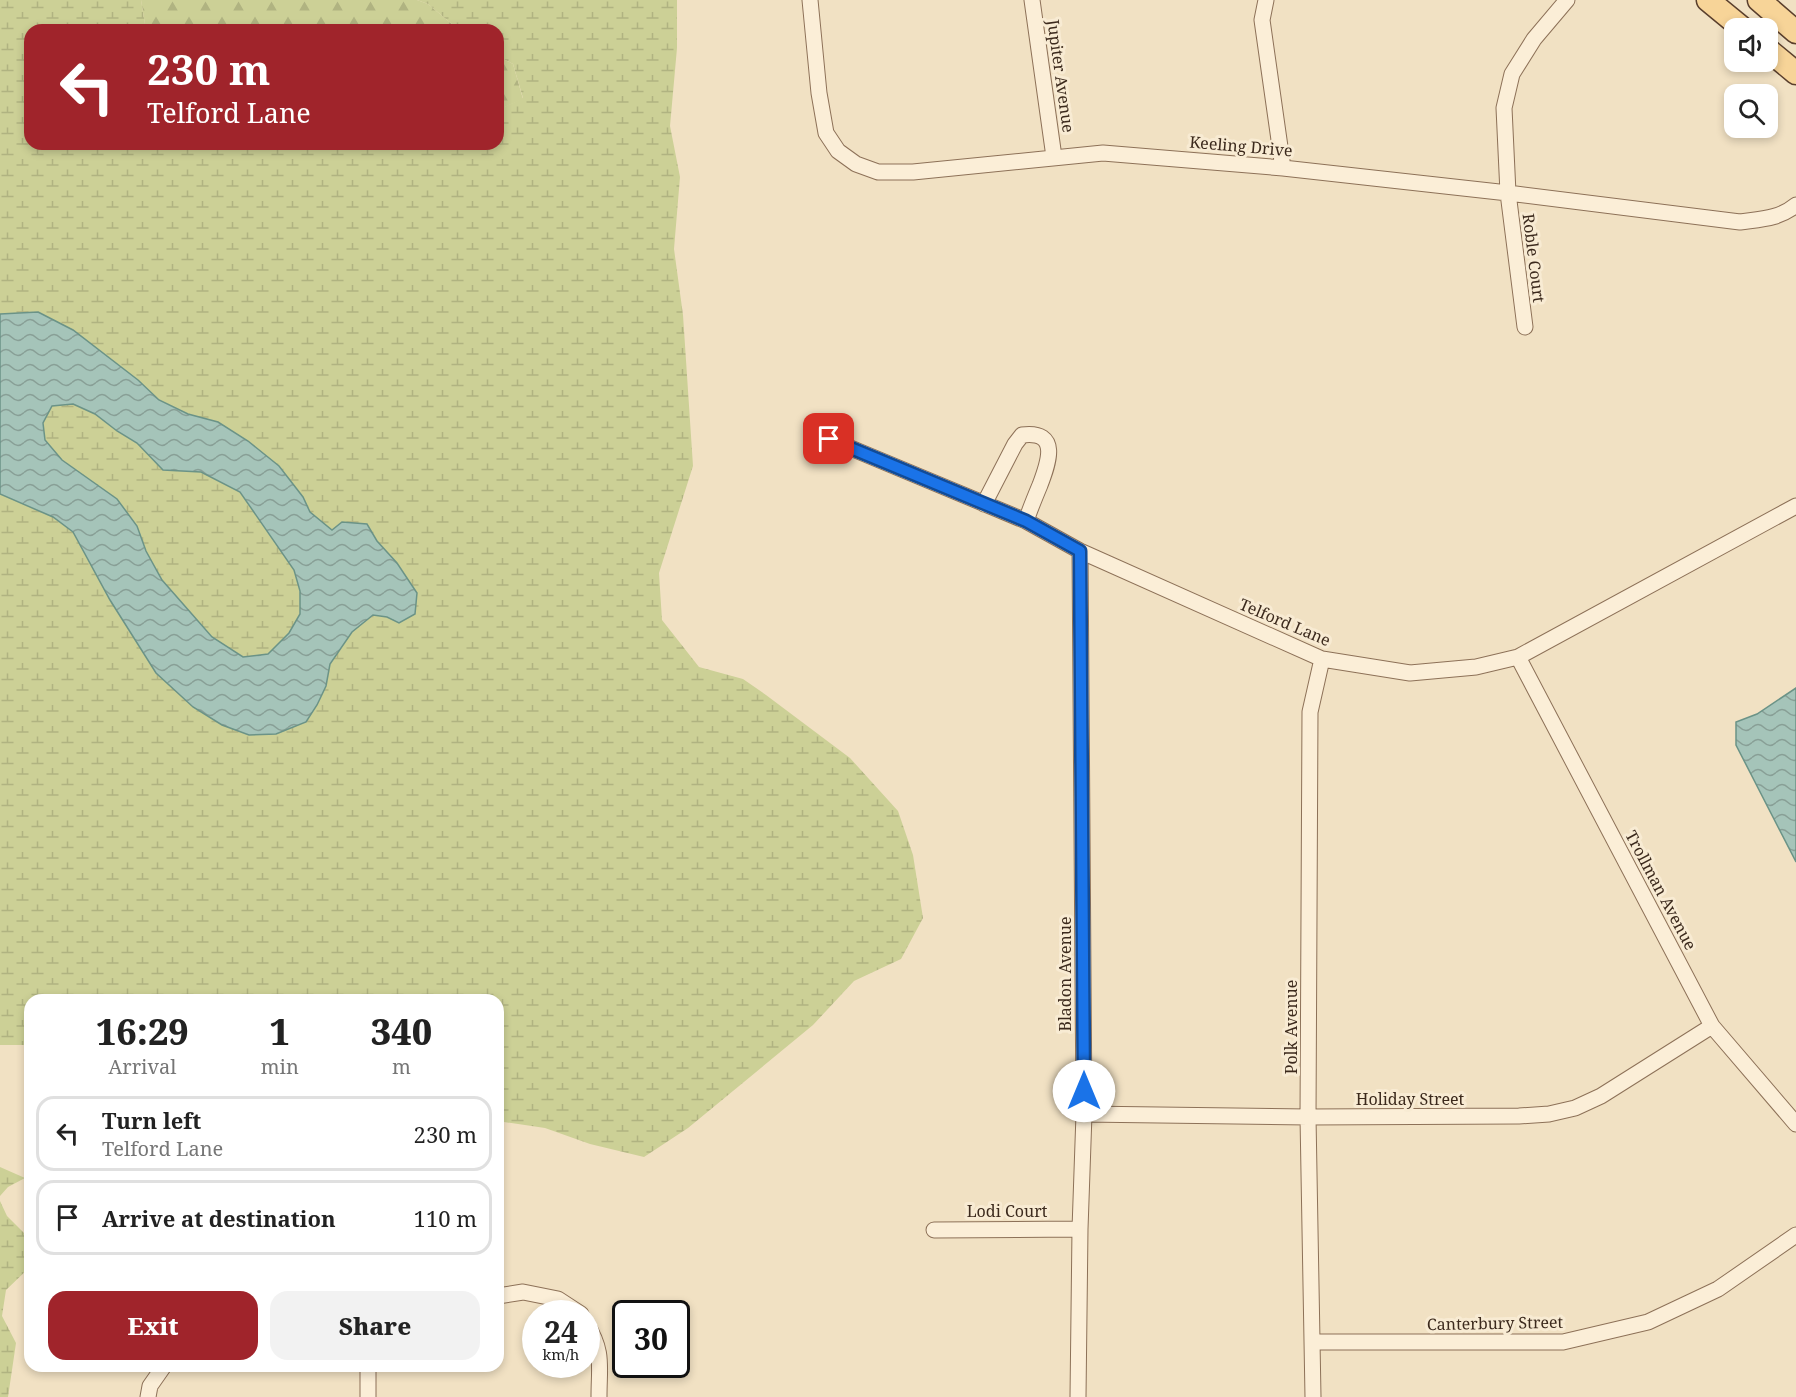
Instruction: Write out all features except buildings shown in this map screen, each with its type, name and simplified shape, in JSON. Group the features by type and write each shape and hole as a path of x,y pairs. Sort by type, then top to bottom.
{"main road":[{"path":"1708,0 1730,18"},
{"path":"1759,0 1796,32"},
{"path":"1778,58 1796,73"}],"street":[{"name":"Keeling Drive","path":"810,0 819,93 826,133 838,151 856,164 878,172 913,172 1103,153 1283,168 1740,222 1771,218 1786,213 1796,205"},
{"name":"Jupiter Avenue","path":"1032,0 1054,157"},
{"path":"1266,0 1262,20 1283,168"},
{"name":"Roble Court","path":"1525,327 1508,193 1504,108 1512,74 1534,39 1567,0"},
{"path":"984,504 1022,435 1039,436 1045,440 1049,450 1049,461 1026,521"},
{"name":"Telford Lane","path":"829,439 1026,521 1080,551 1322,659 1410,673 1476,667 1518,657 1796,506"},
{"name":"Bladon Avenue","path":"1078,1397 1084,1114 1080,551"},
{"name":"Trollman Avenue","path":"1518,657 1712,1026 1796,1124"},
{"name":"Polk Avenue","path":"1313,1397 1308,1117 1310,712 1322,659"},
{"name":"Holiday Street","path":"1084,1114 1308,1117 1550,1114 1575,1108 1601,1096 1712,1026"},
{"name":"Lodi Court","path":"934,1230 1080,1229"},
{"name":"Canterbury Street","path":"1313,1341 1563,1341 1573,1339 1648,1322 1718,1289 1796,1235"},
{"path":"504,1295 523,1292 560,1300"},
{"path":"599,1397 600,1357"},
{"path":"148,1397 150,1386 160,1372"},
{"path":"368,1372 368,1397"}],"green space":[{"path":"0,0 141,0 145,24 24,24 24,150 504,150 504,107 523,98 513,64 504,59 504,24 452,24 428,4 417,0 677,0 677,48 670,126 680,177 674,249 683,315 693,466 659,573 662,620 699,667 743,679 766,695 850,758 898,811 913,855 923,918 901,959 854,981 813,1025 688,1128 644,1157 590,1144 545,1128 504,1122 504,994 24,994 24,1045 0,1045 0,494 53,517 73,532 110,600 157,673 193,707 222,725 326,687 330,664 352,632 373,615 399,622 417,593 397,563 377,541 367,524 332,530 309,512 303,497 218,422 188,414 159,400 138,380 73,330 38,312 0,314"},
{"path":"141,0 417,0 428,4 452,24 145,24"},
{"path":"504,59 513,64 523,99 504,107"},
{"path":"73,404 95,414 137,443 163,470 201,472 240,492 294,570 300,591 300,614 289,633 268,654 243,657 212,637 162,580 146,551 137,526 117,499 62,460 45,440 43,423 52,406"},
{"path":"0,1167 24,1178 8,1187 0,1196"},
{"path":"0,1201 7,1216 24,1233 24,1273 6,1290 2,1316 16,1343 8,1397 0,1397"}],"water":[{"path":"38,312 73,330 138,380 159,400 188,414 218,422 248,441 279,466 303,497 310,512 332,530 342,522 367,524 377,541 397,563 417,593 415,614 399,623 387,617 373,615 352,632 330,664 326,686 306,722 276,734 249,735 222,725 193,707 156,673 110,600 73,532 53,517 0,494 0,314","holes":["73,404 95,414 137,443 163,470 201,472 240,492 294,570 300,591 300,614 289,633 268,654 243,657 212,637 162,580 146,551 137,526 117,499 62,460 45,440 43,423 52,406"]},
{"path":"1796,688 1796,862 1736,745 1736,722 1757,714"}],"route":[{"path":"829,439 1026,521 1080,551 1084,1091"}]}
